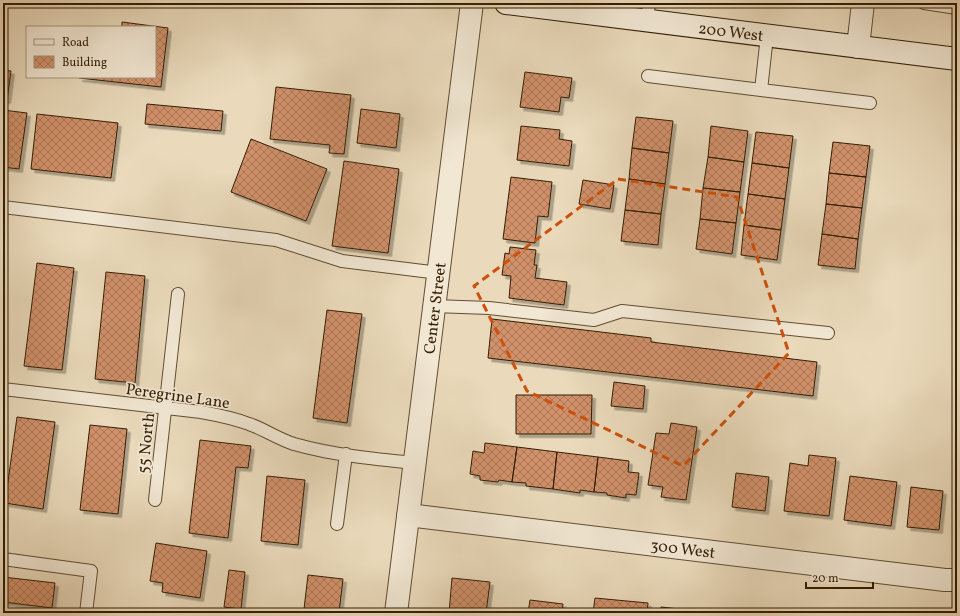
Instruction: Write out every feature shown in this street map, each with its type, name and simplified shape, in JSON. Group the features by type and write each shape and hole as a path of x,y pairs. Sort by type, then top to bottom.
{"street":[{"name":"Center Street","path":"396,613 472,3"},
{"name":"200 West","path":"506,3 648,12 767,36 957,59"},
{"path":"858,47 863,3"},
{"name":"300 West","path":"408,515 945,580 957,580"}],"lane":[{"path":"924,3 957,8"},
{"path":"761,90 767,36"},
{"path":"648,76 870,103"},
{"path":"3,207 276,240 342,261 439,273"},
{"name":"55 North","path":"155,500 178,294"},
{"path":"434,306 489,308 594,320 622,311 828,333"},
{"name":"Peregrine Lane","path":"3,389 165,407 224,416 250,424 292,443 346,454 415,463"},
{"path":"337,524 346,454"},
{"path":"3,559 91,571 86,613"}],"highlighted area":[{"path":"618,179 737,197 789,353 683,466 527,391 474,286"}],"building":[{"path":"122,22 153,26 122,26"},
{"path":"156,26 168,28 161,87 79,78 156,78"},
{"path":"3,70 11,71 7,100 3,100"},
{"path":"525,72 572,78 569,98 561,97 559,112 520,107"},
{"path":"276,87 351,95 344,154 329,153 330,145 270,139"},
{"path":"147,104 223,111 221,131 145,124"},
{"path":"361,109 400,114 396,148 357,143"},
{"path":"3,110 27,113 19,169 3,167"},
{"path":"37,114 118,123 111,178 31,169"},
{"path":"636,117 673,121 669,153 632,148"},
{"path":"521,126 560,130 559,139 572,141 569,166 517,160"},
{"path":"711,126 748,131 744,162 708,157"},
{"path":"756,132 793,136 789,168 752,163"},
{"path":"251,139 327,169 306,221 231,192"},
{"path":"833,142 870,146 866,177 829,173"},
{"path":"632,148 669,153 665,184 629,179"},
{"path":"708,157 744,162 740,192 703,188"},
{"path":"344,161 399,169 388,253 332,246"},
{"path":"752,163 789,168 785,199 748,194"},
{"path":"829,173 866,177 862,208 826,204"},
{"path":"511,177 552,182 548,217 538,216 535,243 503,239"},
{"path":"629,179 665,184 661,214 625,210"},
{"path":"583,180 614,185 610,209 579,204"},
{"path":"703,188 740,192 736,223 700,219"},
{"path":"748,194 785,199 781,230 744,225"},
{"path":"826,204 862,208 858,239 822,234"},
{"path":"625,210 661,214 658,245 621,241"},
{"path":"700,219 736,223 732,254 696,249"},
{"path":"744,225 781,230 777,260 741,255"},
{"path":"822,234 858,239 855,269 818,265"},
{"path":"510,247 536,250 534,265 537,265 535,278 567,282 564,305 509,298 511,276 502,275 505,253 509,254"},
{"path":"37,263 74,268 62,370 24,366"},
{"path":"106,272 145,276 135,383 95,379"},
{"path":"327,310 362,314 347,423 313,418"},
{"path":"492,319 651,338 651,342 817,362 813,396 488,358"},
{"path":"614,382 645,386 643,409 611,406"},
{"path":"516,395 592,395 591,434 516,434"},
{"path":"17,417 55,422 43,509 5,503"},
{"path":"671,423 697,427 686,500 661,497 663,487 648,485 656,433 669,434"},
{"path":"90,425 127,429 118,514 80,510"},
{"path":"200,440 251,446 248,468 236,467 228,538 189,533"},
{"path":"485,443 517,447 512,482 480,480 480,476 470,474 473,451 484,453"},
{"path":"517,447 557,452 553,489 526,486 526,483 512,482"},
{"path":"557,452 598,457 594,492 580,490 580,493 553,489"},
{"path":"809,455 836,458 829,516 784,511 790,463 808,466"},
{"path":"598,457 629,461 628,472 639,473 636,495 626,494 626,498 607,495 607,493 594,492"},
{"path":"736,473 769,477 765,511 732,507"},
{"path":"267,476 305,480 298,545 261,541"},
{"path":"850,476 897,482 891,526 844,520"},
{"path":"911,487 943,491 939,530 907,527"},
{"path":"156,543 207,551 200,598 162,592 163,583 150,581"},
{"path":"229,570 245,572 241,609 224,607"},
{"path":"308,575 343,579 339,613 304,609"},
{"path":"3,577 55,583 52,608 3,602"},
{"path":"452,578 490,582 486,613 449,613"},
{"path":"595,598 648,603 647,613 593,613"},
{"path":"530,600 563,604 562,613 528,613"},
{"path":"661,607 716,613 661,613"}]}
